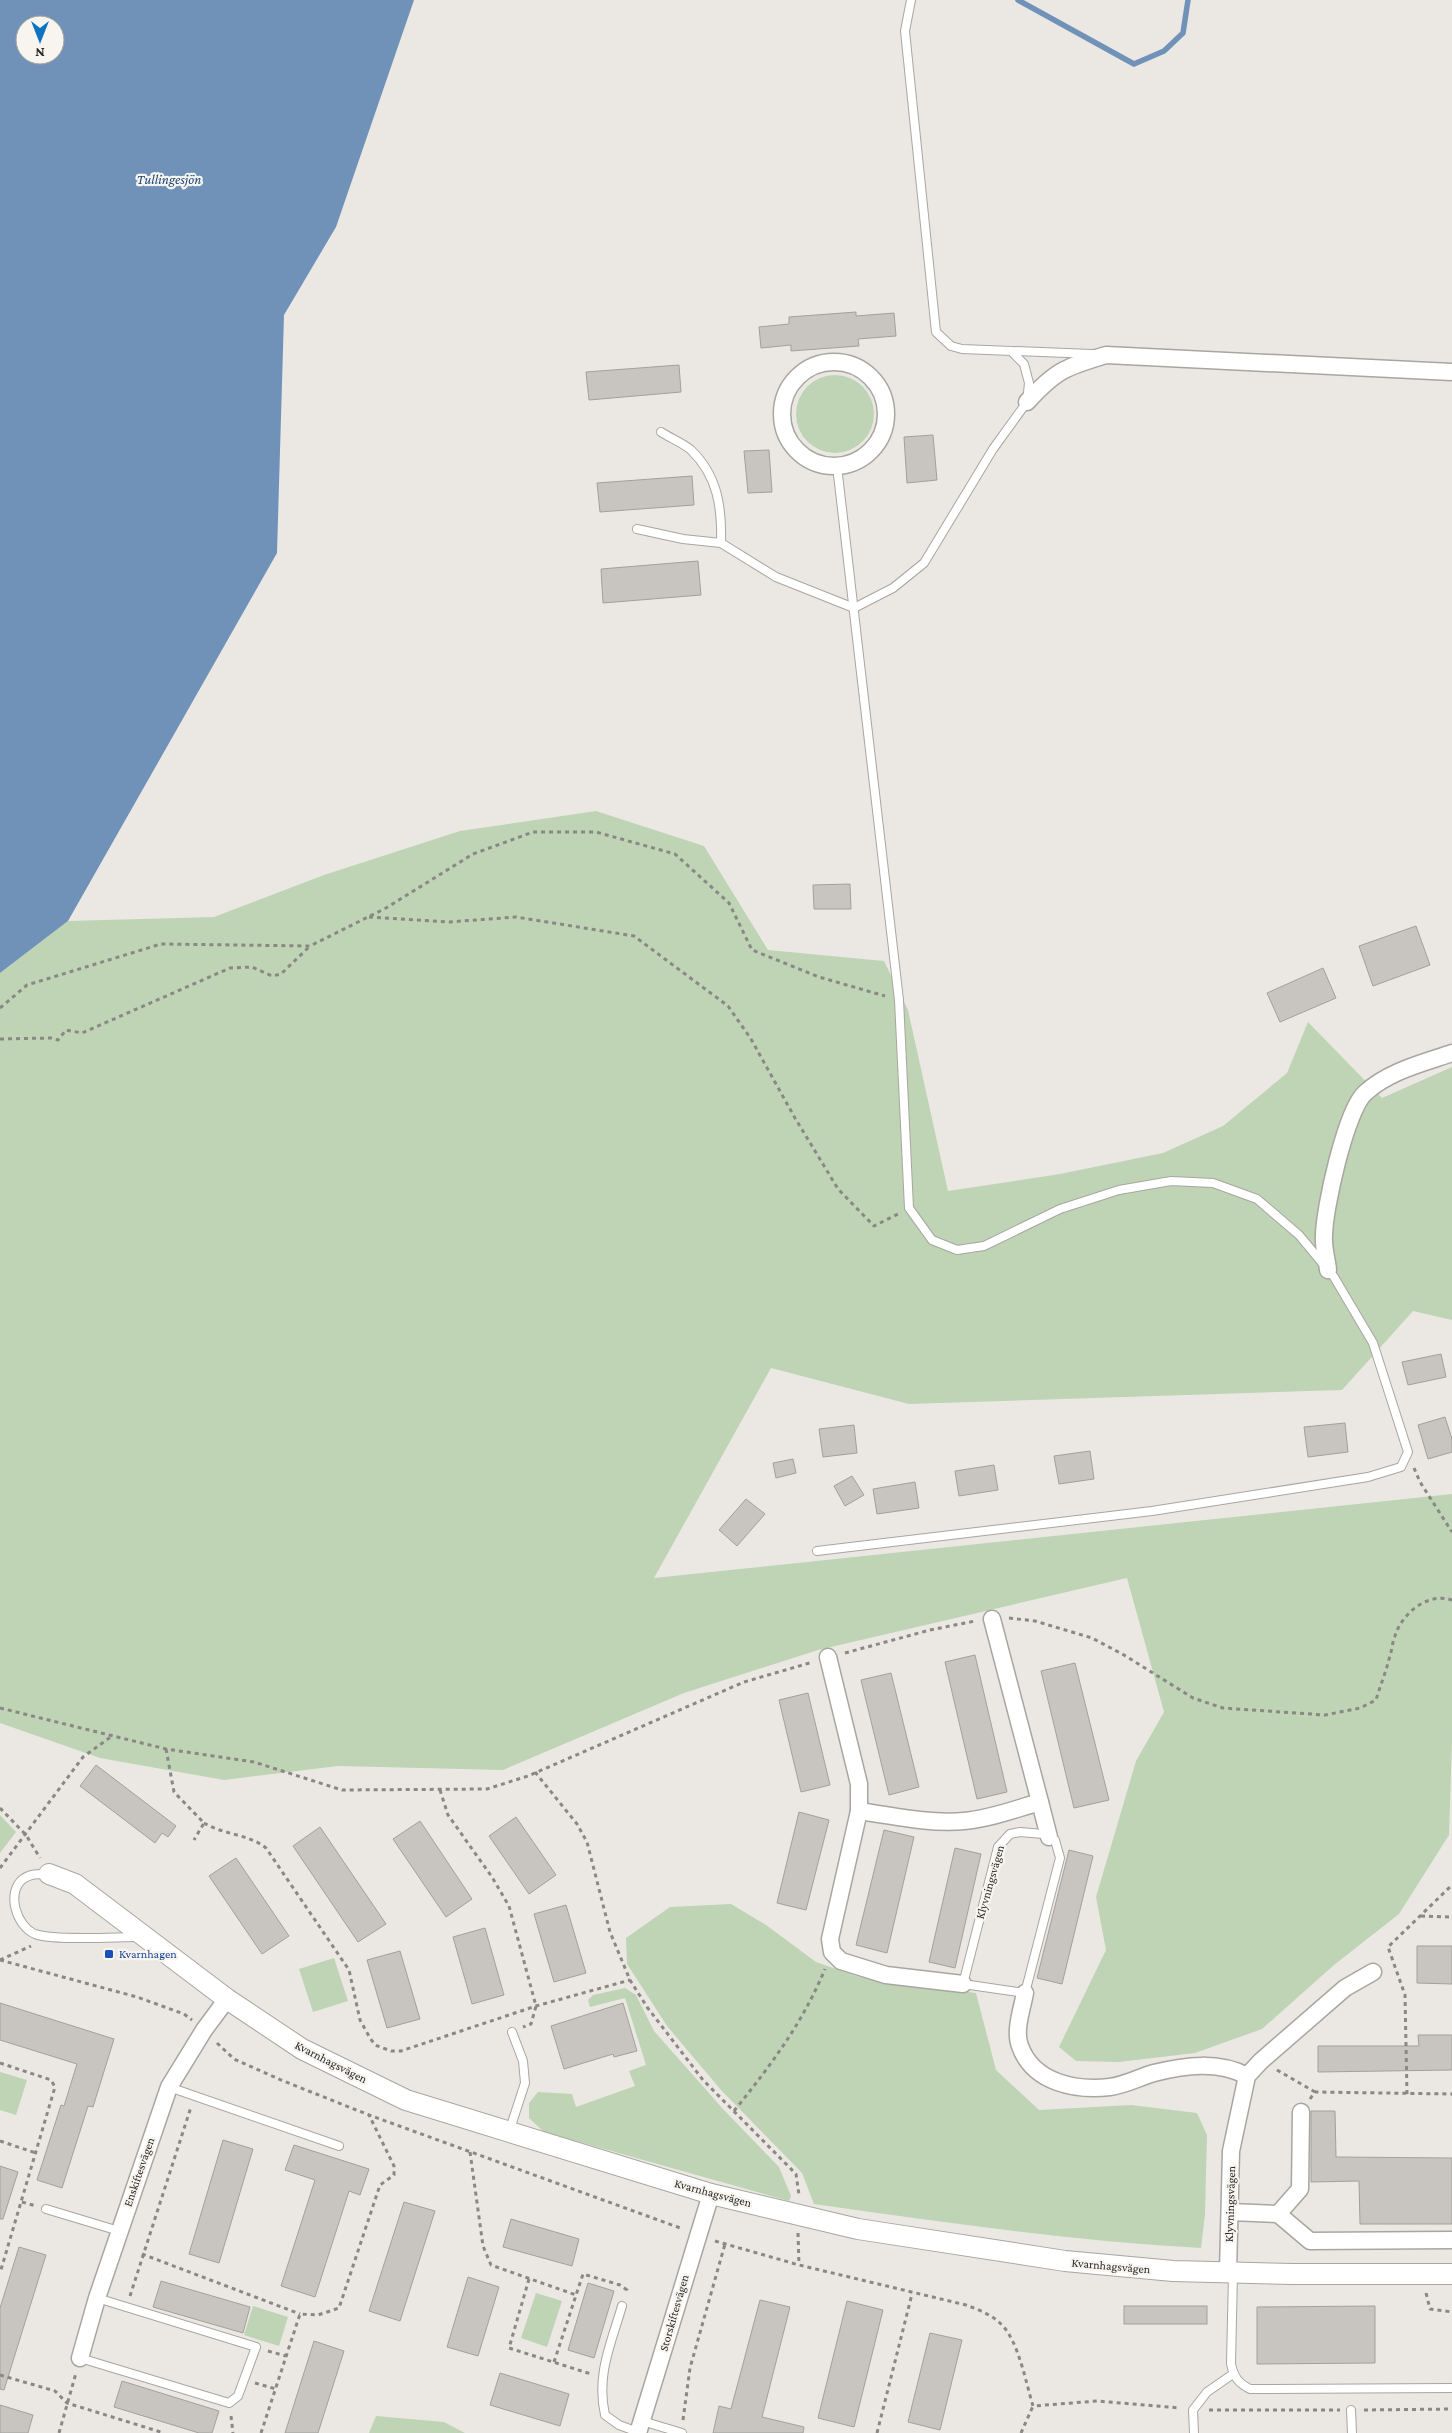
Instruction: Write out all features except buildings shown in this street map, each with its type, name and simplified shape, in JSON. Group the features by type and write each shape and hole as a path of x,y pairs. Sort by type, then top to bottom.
{"street":[{"path":"1027,402 1049,378 1072,365 1106,355 1452,372"},
{"path":"832,361 853,364 870,375 882,392 887,412 884,432 873,450 856,462 837,466 816,463 798,452 786,435 782,415 785,395 796,378 812,366 832,361"},
{"path":"1328,1270 1324,1237 1326,1207 1351,1116 1355,1108 1364,1093 1398,1072 1452,1053"},
{"path":"992,1619 1049,1837"},
{"path":"828,1657 859,1784 859,1811 830,1939 832,1952 841,1961 886,1975 940,1979 962,1984"},
{"path":"859,1811 898,1817 963,1821 987,1817 1040,1802"},
{"name":"Kvarnhagsvägen","path":"49,1874 75,1884 147,1936 226,1999 302,2049 406,2100 711,2194 858,2229 990,2251 1125,2268 1230,2272 1452,2274"},
{"name":"Klyvningsvägen","path":"1230,2272 1231,2151 1248,2076 1261,2060 1345,1988 1373,1972"},
{"path":"1025,1993 1019,2024 1019,2045 1030,2064 1052,2081 1078,2089 1112,2087 1155,2073 1212,2065 1233,2069 1248,2076"},
{"name":"Enskiftesvägen","path":"80,2358 119,2231 169,2087 204,2030 226,1999"},
{"path":"1278,2214 1300,2189 1301,2112"},
{"name":"Storskiftesvägen","path":"640,2429 697,2234 711,2194"},
{"path":"1231,2212 1278,2214 1310,2241 1452,2240"}],"lane":[{"path":"911,0 905,32 936,332 950,346 1106,355"},
{"path":"636,529 683,539 721,543 776,577 854,608 893,588 924,563 993,449 1027,402 1029,383 1024,364 1011,351"},
{"path":"661,432 690,450 714,482 722,513 721,543"},
{"path":"818,1551 1152,1511 1368,1477 1401,1467 1408,1452 1373,1343 1328,1270 1285,1221 1257,1199 1213,1183 1170,1181 1119,1190 1060,1209 984,1246 957,1250 932,1240 909,1208 899,1000 837,466"},
{"name":"Klyvningsvägen","path":"962,1984 998,1847 1010,1834 1020,1832 1030,1832 1049,1837"},
{"path":"962,1984 1025,1993 1060,1858 1055,1840 1049,1837"},
{"path":"49,1874 35,1873 23,1879 14,1896 15,1908 25,1927 35,1934 53,1936 147,1936"},
{"path":"509,2132 526,2083 523,2060 512,2032"},
{"path":"169,2087 339,2146"},
{"path":"46,2209 119,2231"},
{"path":"1230,2272 1233,2374 1240,2384 1250,2389 1452,2388"},
{"path":"80,2358 229,2403 238,2396 256,2347 97,2298"},
{"path":"622,2306 601,2377 601,2398 604,2415 619,2425 681,2433"},
{"path":"1194,2433 1194,2410 1207,2392 1233,2374"},
{"path":"1351,2410 1352,2433"}],"path":[{"path":"0,1040 51,1038 58,1040 66,1030 82,1033 230,968 252,967 272,976 281,974 310,946 368,917 473,854 533,832 596,832 675,854 729,903 752,950 819,977 899,1000"},
{"path":"368,917 449,922 516,917 634,936 728,1006 751,1039 795,1118 838,1189 874,1226 909,1208"},
{"path":"0,1008 27,984 161,944 310,946"},
{"path":"1408,1452 1420,1482 1452,1532"},
{"path":"0,1708 166,1749 254,1762 342,1790 487,1789 535,1772 744,1682 930,1630 992,1619 1006,1618 1035,1621 1092,1638 1124,1655 1193,1698 1223,1708 1325,1715 1360,1708 1376,1700 1395,1634 1410,1612 1426,1601 1444,1597 1452,1600"},
{"path":"0,1868 83,1756 112,1736"},
{"path":"166,1749 174,1792 204,1823 218,1831 256,1840 266,1848 345,1964 360,2020 375,2045 391,2051 401,2051 536,2006 630,1980"},
{"path":"535,1772 577,1824 587,1842 610,1932 630,1980 674,2045 703,2080 796,2174 800,2201"},
{"path":"440,1790 448,1815 492,1877 509,1906 536,2006 531,2024 512,2032"},
{"path":"0,1808 26,1835 49,1874"},
{"path":"194,1840 204,1823"},
{"path":"1407,2094 1405,1996 1388,1947 1452,1885"},
{"path":"1420,1916 1452,1917"},
{"path":"0,1960 53,1936"},
{"path":"734,2111 773,2063 810,2005 832,1952"},
{"path":"0,1960 137,1997 184,2014 234,2059 369,2115 697,2234 799,2265 912,2294 966,2305 986,2313 1002,2326 1012,2341 1033,2406 1021,2433"},
{"path":"1261,2060 1315,2092 1452,2094"},
{"path":"0,2063 51,2080 55,2087 0,2273"},
{"path":"1301,2112 1315,2092"},
{"path":"126,2308 142,2254 196,2095"},
{"path":"142,2254 300,2314 318,2315 339,2308 380,2185 394,2175 394,2166 369,2115"},
{"path":"0,2141 36,2153"},
{"path":"470,2152 483,2246 491,2265 576,2295"},
{"path":"798,2227 799,2265"},
{"path":"681,2433 690,2368 725,2244"},
{"path":"554,2362 583,2274 620,2285 627,2290 622,2306"},
{"path":"529,2279 509,2348 601,2377"},
{"path":"1426,2285 1426,2298 1430,2308 1452,2312"},
{"path":"877,2433 912,2294"},
{"path":"260,2433 300,2314"},
{"path":"256,2347 286,2356"},
{"path":"59,2433 80,2358"},
{"path":"0,2375 55,2391 67,2403 164,2433"},
{"path":"244,2380 276,2389"},
{"path":"1033,2406 1097,2401 1136,2403 1194,2410 1452,2409"},
{"path":"229,2403 233,2433"}],"green space":[{"path":"827,375 843,375 857,381 868,392 874,406 874,422 868,436 857,447 843,453 827,453 813,447 802,436 796,422 796,406 802,392 813,381"},
{"path":"596,811 704,846 768,950 884,961 908,1010 948,1191 1060,1174 1163,1153 1223,1126 1287,1073 1308,1022 1382,1098 1452,1067 1452,1320 1413,1311 1342,1390 909,1404 771,1368 654,1578 1452,1494 1452,1739 1449,1835 1399,1914 1334,1965 1262,2029 1195,2053 1119,2062 1076,2061 1059,2047 1106,1950 1096,1897 1136,1761 1164,1712 1127,1578 818,1650 684,1693 503,1770 338,1766 224,1780 100,1758 0,1723 0,973 68,921 214,917 324,875 460,831"},
{"path":"0,1815 16,1832 0,1853"},
{"path":"731,1904 766,1925 816,1962 856,1976 976,1993 996,2070 1039,2110 1131,2105 1197,2113 1207,2135 1205,2214 1201,2248 1055,2236 814,2204 802,2173 721,2090 667,2026 627,1964 626,1938 670,1907"},
{"path":"334,1958 348,2001 313,2012 299,1969"},
{"path":"625,1988 636,1995 654,2031 723,2109 779,2167 791,2196 789,2201 544,2132 529,2118 529,2103 538,2092 572,2094 576,2107 635,2086 629,2071 646,2065 625,1998 590,2007 588,2000 593,1995"},
{"path":"0,2072 27,2080 16,2115 0,2110"},
{"path":"536,2293 562,2301 547,2347 521,2338"},
{"path":"253,2306 288,2317 279,2346 244,2335"},
{"path":"376,2416 444,2422 465,2433 369,2433"}],"water":[{"name":"Tullingesjön","path":"0,0 414,0 336,227 284,315 277,553 68,921 0,973"}],"waterway":[{"path":"1018,0 1134,64 1164,51 1183,33 1188,0"}],"place":[{"name":"Kvarnhagen","path":"109,1954"}]}
